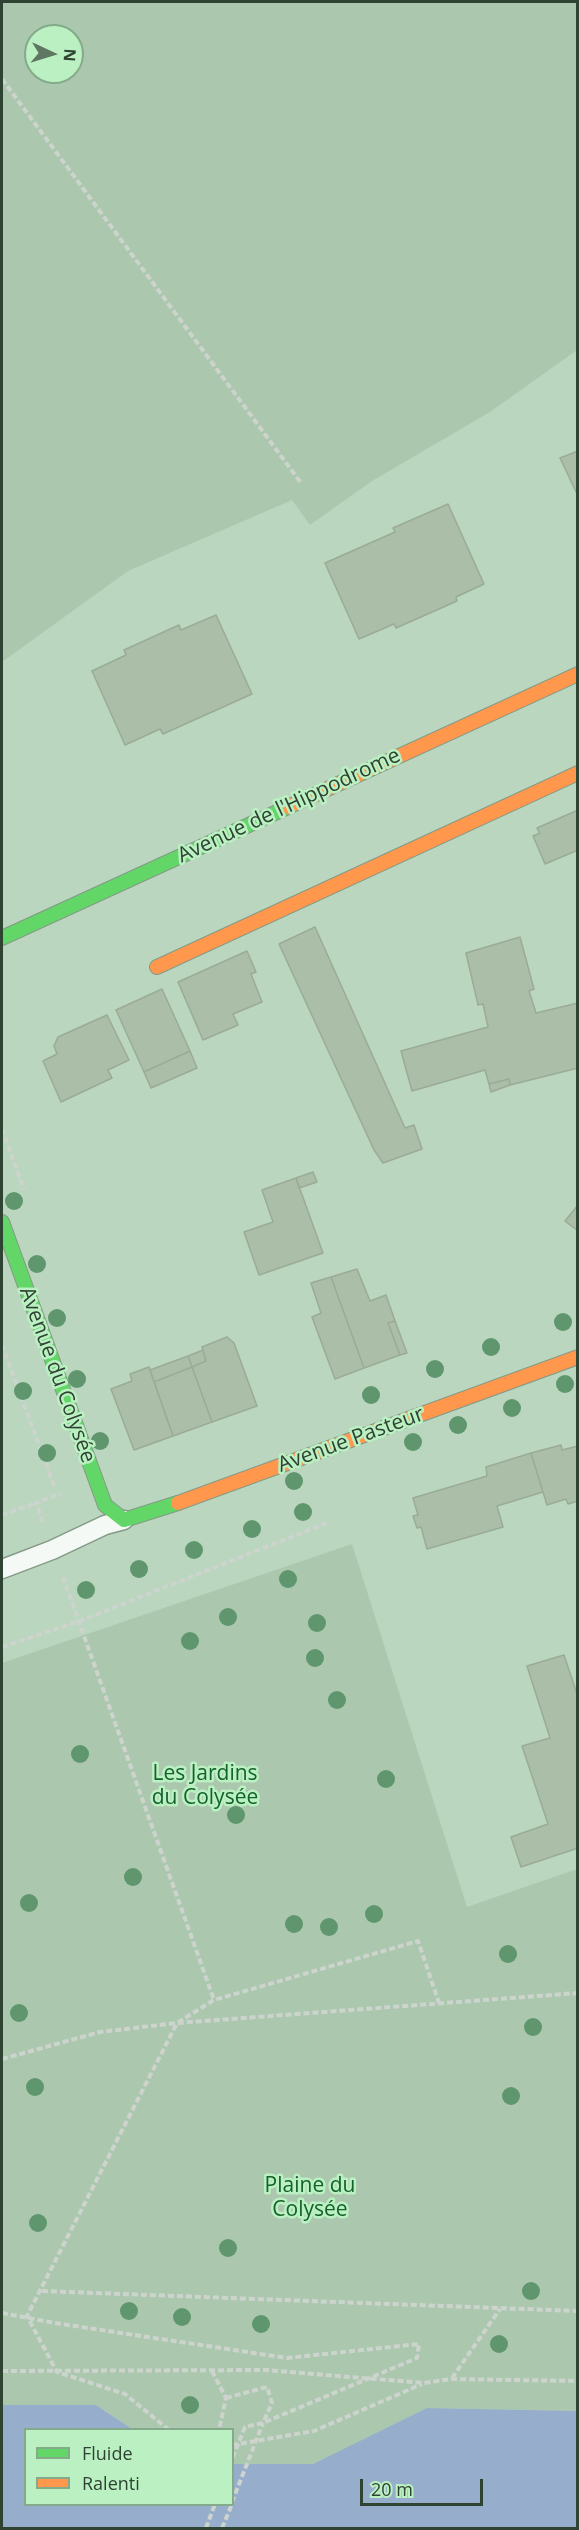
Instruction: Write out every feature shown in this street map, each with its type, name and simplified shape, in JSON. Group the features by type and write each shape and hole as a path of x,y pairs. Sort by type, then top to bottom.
{"street":[{"name":"Avenue de l'Hippodrome","path":"2,938 578,674"},
{"path":"157,967 578,773"},
{"name":"Avenue du Colysée","path":"2,1222 105,1505 124,1520"},
{"name":"Avenue Pasteur","path":"124,1520 183,1501 578,1358"}],"lane":[{"path":"2,1569 52,1550 105,1525 124,1520"}],"path":[{"path":"2,79 301,483"},
{"path":"2,1345 58,1494"},
{"path":"2,1515 96,1479"},
{"path":"36,1503 214,2000"},
{"path":"2,1647 80,1621 329,1522"},
{"path":"27,2316 42,2291 177,2024 214,2000 418,1941 439,2003"},
{"path":"2,2060 100,2032 578,1992"},
{"path":"42,2291 578,2311"},
{"path":"452,2379 500,2309"},
{"path":"2,2313 27,2316 55,2324 287,2358 419,2344 417,2358 263,2423 245,2427 234,2454"},
{"path":"27,2316 57,2372 125,2394 167,2428"},
{"path":"211,2370 226,2398 219,2428"},
{"path":"2,2371 265,2370 424,2383 452,2379 578,2381"},
{"path":"234,2445 314,2431 424,2383"},
{"path":"226,2398 267,2387 272,2403 234,2498"},
{"path":"206,2529 215,2506"},
{"path":"222,2529 231,2506"}],"green space":[{"path":"2,2 577,2 577,350 490,412 372,481 310,525 292,500 128,571 2,662"},
{"name":"Plaine du Colysée","path":"352,1544 467,1907 577,1869 577,2411 428,2408 313,2464 234,2464 234,2428 130,2428 96,2405 2,2405 2,1663"}],"water":[{"path":"2,2405 96,2405 130,2428 24,2428 24,2506 234,2506 234,2464 313,2464 427,2408 577,2411 577,2528 2,2528"}],"building":[{"path":"578,451 578,496 560,458"},
{"path":"448,504 484,584 456,597 457,601 396,628 394,624 359,639 325,563 395,532 393,528"},
{"path":"216,615 252,694 163,734 160,729 125,745 92,671 126,655 124,650 179,625 181,630"},
{"path":"578,810 578,850 545,864 533,836 540,833 537,828"},
{"path":"315,927 405,1128 414,1125 422,1149 383,1163 374,1150 279,944"},
{"path":"520,937 534,989 529,991 536,1013 578,1003 578,1068 510,1085 509,1079 489,1084 485,1070 412,1091 401,1051 488,1027 483,1004 478,1005 466,953"},
{"path":"247,951 256,972 251,974 262,1002 233,1014 238,1025 203,1040 178,982"},
{"path":"162,989 190,1051 144,1072 116,1010"},
{"path":"107,1015 129,1060 108,1070 112,1078 61,1102 43,1061 57,1054 54,1046 58,1037"},
{"path":"190,1051 197,1068 151,1088 144,1072"},
{"path":"509,1079 510,1085 491,1092 489,1084"},
{"path":"313,1172 317,1182 299,1188 296,1178"},
{"path":"296,1178 323,1253 259,1275 244,1232 273,1222 262,1190"},
{"path":"578,1205 578,1231 565,1221"},
{"path":"357,1269 370,1301 386,1295 395,1321 388,1323 400,1355 364,1368 331,1277"},
{"path":"331,1277 364,1368 335,1379 312,1317 321,1313 311,1283"},
{"path":"395,1321 407,1353 400,1355 388,1323"},
{"path":"227,1337 234,1343 257,1406 212,1422 192,1367 206,1361 202,1347"},
{"path":"203,1350 206,1361 192,1367 188,1356"},
{"path":"188,1356 192,1367 154,1382 150,1370"},
{"path":"149,1367 173,1436 134,1450 111,1389 132,1381 130,1374"},
{"path":"192,1367 212,1422 173,1436 154,1382"},
{"path":"561,1445 562,1450 578,1446 578,1501 568,1504 566,1499 547,1505 531,1453"},
{"path":"531,1453 543,1492 497,1506 503,1527 427,1549 421,1527 417,1528 413,1516 418,1515 413,1498 487,1476 486,1467"},
{"path":"564,1655 578,1697 578,1848 521,1867 511,1837 548,1824 522,1746 550,1738 527,1666"}],"traffic: fast":[{"path":"2,938 288,807"},
{"path":"2,1222 105,1505 124,1520 178,1503"}],"traffic: slow":[{"path":"288,807 578,674"},
{"path":"157,967 578,773"},
{"path":"178,1503 578,1357"}],"park label":[{"name":"Les Jardins du Colysée","path":"205,1786"}]}
